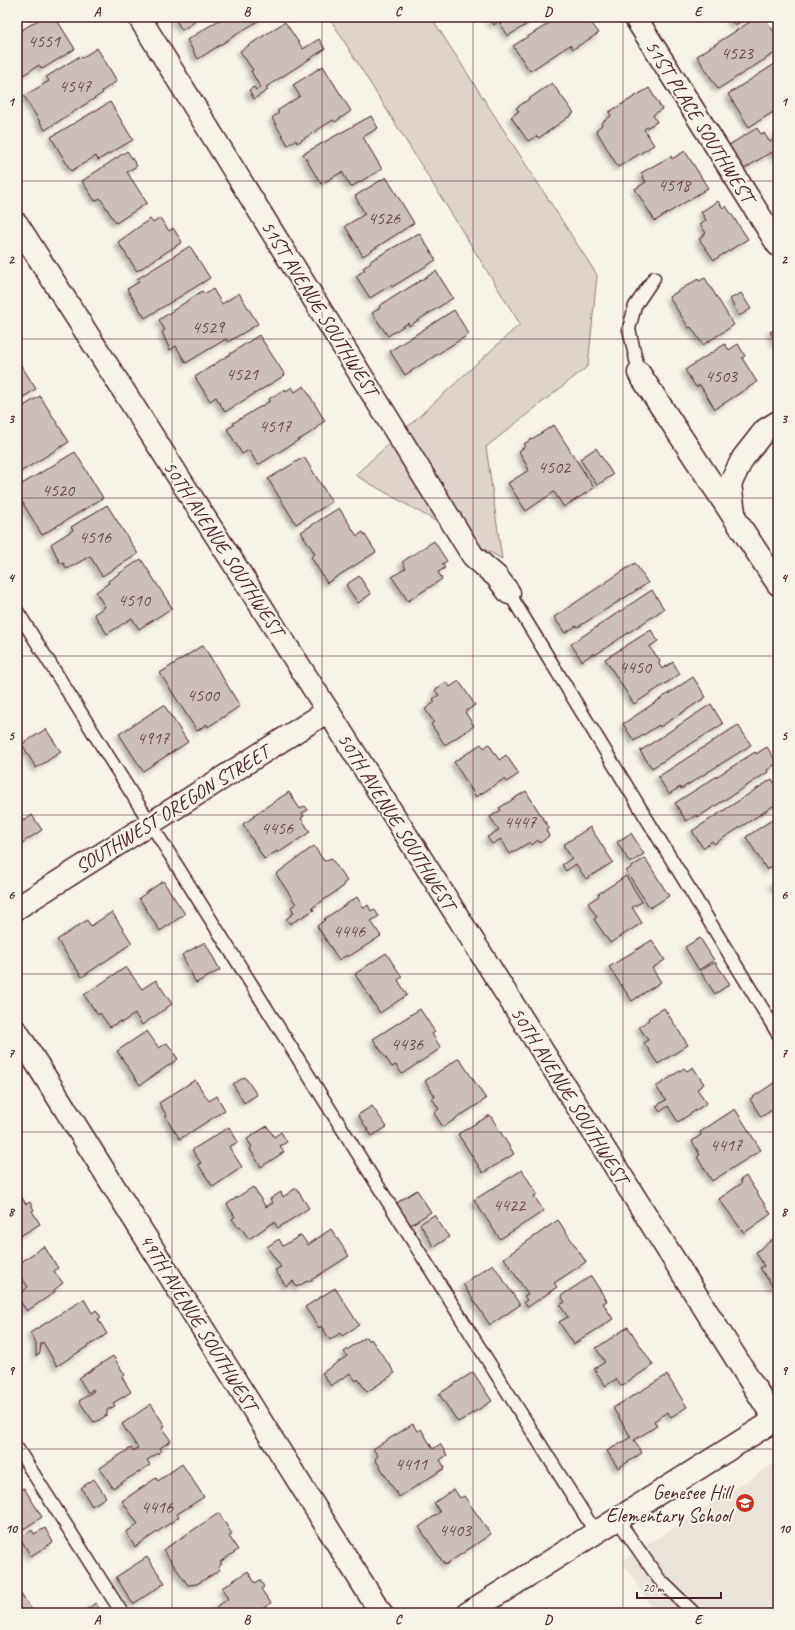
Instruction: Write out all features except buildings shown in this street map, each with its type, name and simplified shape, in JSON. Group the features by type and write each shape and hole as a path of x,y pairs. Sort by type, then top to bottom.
{"street":[{"name":"51ST AVENUE SOUTHWEST","path":"139,17 473,556 497,577 509,593"},
{"name":"51ST PLACE SOUTHWEST","path":"635,17 778,245"},
{"name":"50TH AVENUE SOUTHWEST","path":"17,224 328,711 776,1419"},
{"path":"639,373 778,584"},
{"path":"735,517 730,484 744,458 765,430 778,422"},
{"name":"SOUTHWEST OREGON STREET","path":"17,908 328,711"},
{"name":"49TH AVENUE SOUTHWEST","path":"17,1032 381,1613"},
{"path":"468,1613 776,1419"}],"lane":[{"path":"639,373 629,329 635,306 654,278"},
{"path":"509,593 778,1034"},
{"path":"17,611 596,1533"},
{"path":"17,1448 122,1613"},
{"path":"618,1519 659,1579 694,1613"}],"shaded area":[{"path":"329,17 431,17 597,275 588,366 486,447 502,559 355,475 520,324"},
{"name":"Genesee Hill Elementary School","path":"778,1461 778,1613 655,1613 622,1561"}],"place":[{"name":"Genesee Hill Elementary School","path":"745,1503"}]}
